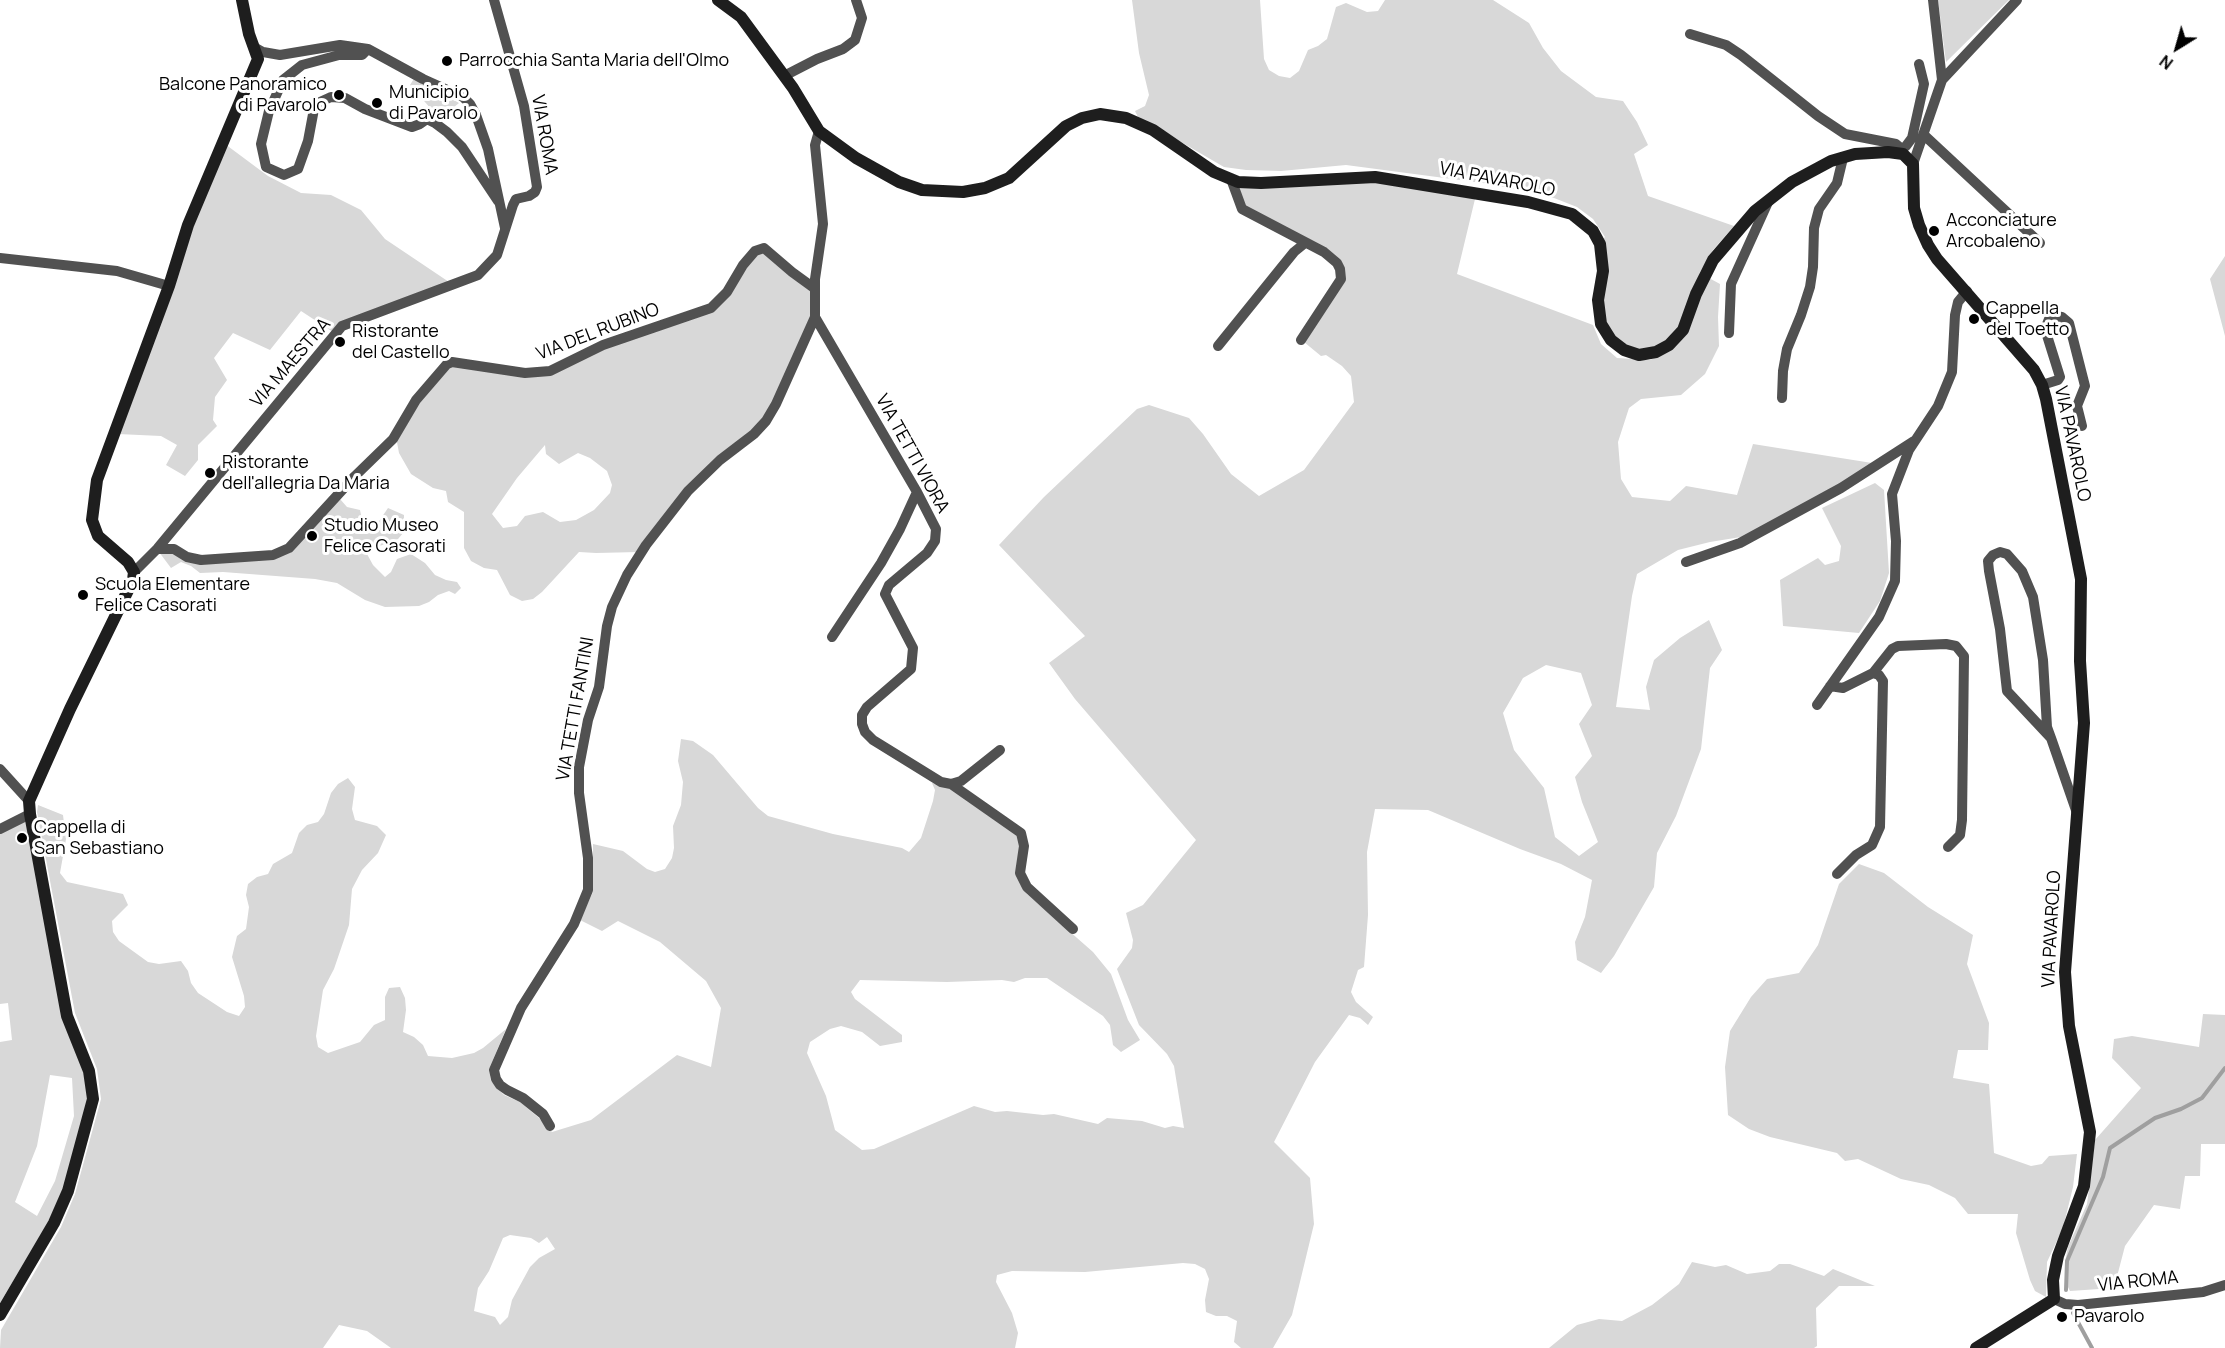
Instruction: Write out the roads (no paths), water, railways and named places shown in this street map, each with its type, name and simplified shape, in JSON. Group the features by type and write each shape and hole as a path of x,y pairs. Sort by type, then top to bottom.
{"street":[{"path":"0,829 17,821 29,807 70,709 133,580 134,572 128,562 98,536 92,520 97,480 170,286 199,196 258,59 249,34 243,0"},
{"name":"VIA ROMA","path":"494,0 524,106 537,187 535,192 529,196 516,199 505,228"},
{"path":"718,0 741,16 784,76 819,131 815,145 823,224 814,288 815,317"},
{"path":"784,76 843,49 855,40 862,18 856,0"},
{"path":"1906,156 1924,135 1942,80 1934,0"},
{"path":"1942,80 2017,0"},
{"path":"1690,34 1726,45 1845,134 1896,144 1906,156"},
{"path":"254,47 263,52 280,55 340,45 368,49 423,79 464,97 477,115 488,148 505,228"},
{"path":"368,49 362,55 339,55 302,65 283,80 269,111 261,144 266,167 284,175 298,169 308,141 314,109 320,102 331,97 345,98 365,109 412,127 427,119 435,123 462,147 498,201"},
{"path":"1906,156 1906,146 1912,138 1924,84 1918,64"},
{"name":"VIA PAVAROLO","path":"819,131 856,158 899,182 922,190 963,192 985,188 1009,178 1066,126 1082,118 1100,114 1126,118 1153,129 1214,172 1238,182 1261,183 1375,177 1528,202 1572,214 1593,231 1600,244 1603,271 1598,300 1601,324 1611,340 1624,350 1639,355 1656,352 1669,345 1683,330 1696,294 1713,260 1755,211 1792,182 1831,161 1843,158 1888,152 1906,156 1918,225 1937,259 2034,370 2042,385 2081,579 2080,661 2084,723 2065,972 2069,1026 2090,1132 2084,1186 2055,1268 2054,1299"},
{"path":"1924,135 2040,243"},
{"path":"1782,398 1786,349 1801,315 1810,286 1814,228 1819,209 1837,183 1843,158"},
{"path":"1231,179 1242,209 1324,252 1337,262 1341,279 1301,340"},
{"path":"1729,333 1731,284 1769,200"},
{"name":"VIA MAESTRA","path":"134,572 157,549 342,326 478,275 497,255 505,228"},
{"path":"1218,346 1294,252 1305,243"},
{"name":"VIA DEL RUBINO","path":"157,549 174,549 187,557 201,560 273,555 289,548 332,500 393,439 416,400 447,364 452,362 525,373 550,371 603,345 711,308 727,292 742,265 755,251 764,248 814,288"},
{"path":"0,258 117,270 170,286"},
{"path":"1817,705 1879,617 1895,581 1896,541 1892,494 1910,450 1938,406 1952,372 1955,315 1958,302 1967,291"},
{"path":"2042,385 2058,380 2060,377 2045,329 2049,320 2055,316 2069,323 2085,386 2077,406 2082,426"},
{"name":"VIA TETTI VIORA","path":"815,317 917,492 936,529 935,541 927,553 889,585 885,594 913,648 911,669 867,707 862,716 862,724 865,732 873,740 940,782 951,784"},
{"name":"VIA TETTI FANTINI","path":"550,1126 543,1114 523,1098 500,1085 494,1070 521,1008 574,924 588,890 588,858 579,793 579,767 588,720 599,687 607,626 612,607 627,575 646,545 688,491 766,421 776,404 815,317"},
{"path":"1686,562 1740,543 1841,488 1917,439"},
{"path":"832,637 886,555 917,492"},
{"path":"2051,738 2007,691 2000,629 1988,561 2000,552 2007,554 2022,571 2033,597 2043,660 2047,727 2051,738 2077,814"},
{"path":"1830,686 1843,688 1873,673 1892,649 1898,646 1946,644 1956,646 1964,656 1962,820 1960,835 1948,847"},
{"path":"1837,874 1856,855 1872,844 1880,827 1883,681 1879,675 1873,673"},
{"path":"951,784 961,781 1000,750"},
{"path":"0,769 29,807 67,1016 89,1071 93,1099 68,1191 54,1223 0,1315"},
{"path":"951,784 1021,833 1024,846 1020,873 1027,888 1073,929"},
{"name":"VIA ROMA","path":"2054,1299 2065,1304 2078,1305 2203,1292 2225,1286"},
{"path":"1976,1348 2054,1299"}],"waterway":[{"path":"2066,1290 2067,1261 2103,1177 2110,1148 2155,1118 2181,1109 2202,1098 2225,1068"},
{"path":"2073,1313 2092,1348"}],"place":[{"name":"Parrocchia Santa Maria dell'Olmo","path":"447,61"},
{"name":"Balcone Panoramico di Pavarolo","path":"339,95"},
{"name":"Municipio di Pavarolo","path":"377,103"},
{"name":"Acconciature Arcobaleno","path":"1934,231"},
{"name":"Cappella del Toetto","path":"1974,319"},
{"name":"Ristorante del Castello","path":"340,342"},
{"name":"Ristorante dell'allegria Da Maria","path":"210,473"},
{"name":"Studio Museo Felice Casorati","path":"312,536"},
{"name":"Scuola Elementare Felice Casorati","path":"83,595"},
{"name":"Cappella di San Sebastiano","path":"22,838"},
{"name":"Pavarolo","path":"2062,1317"}]}
